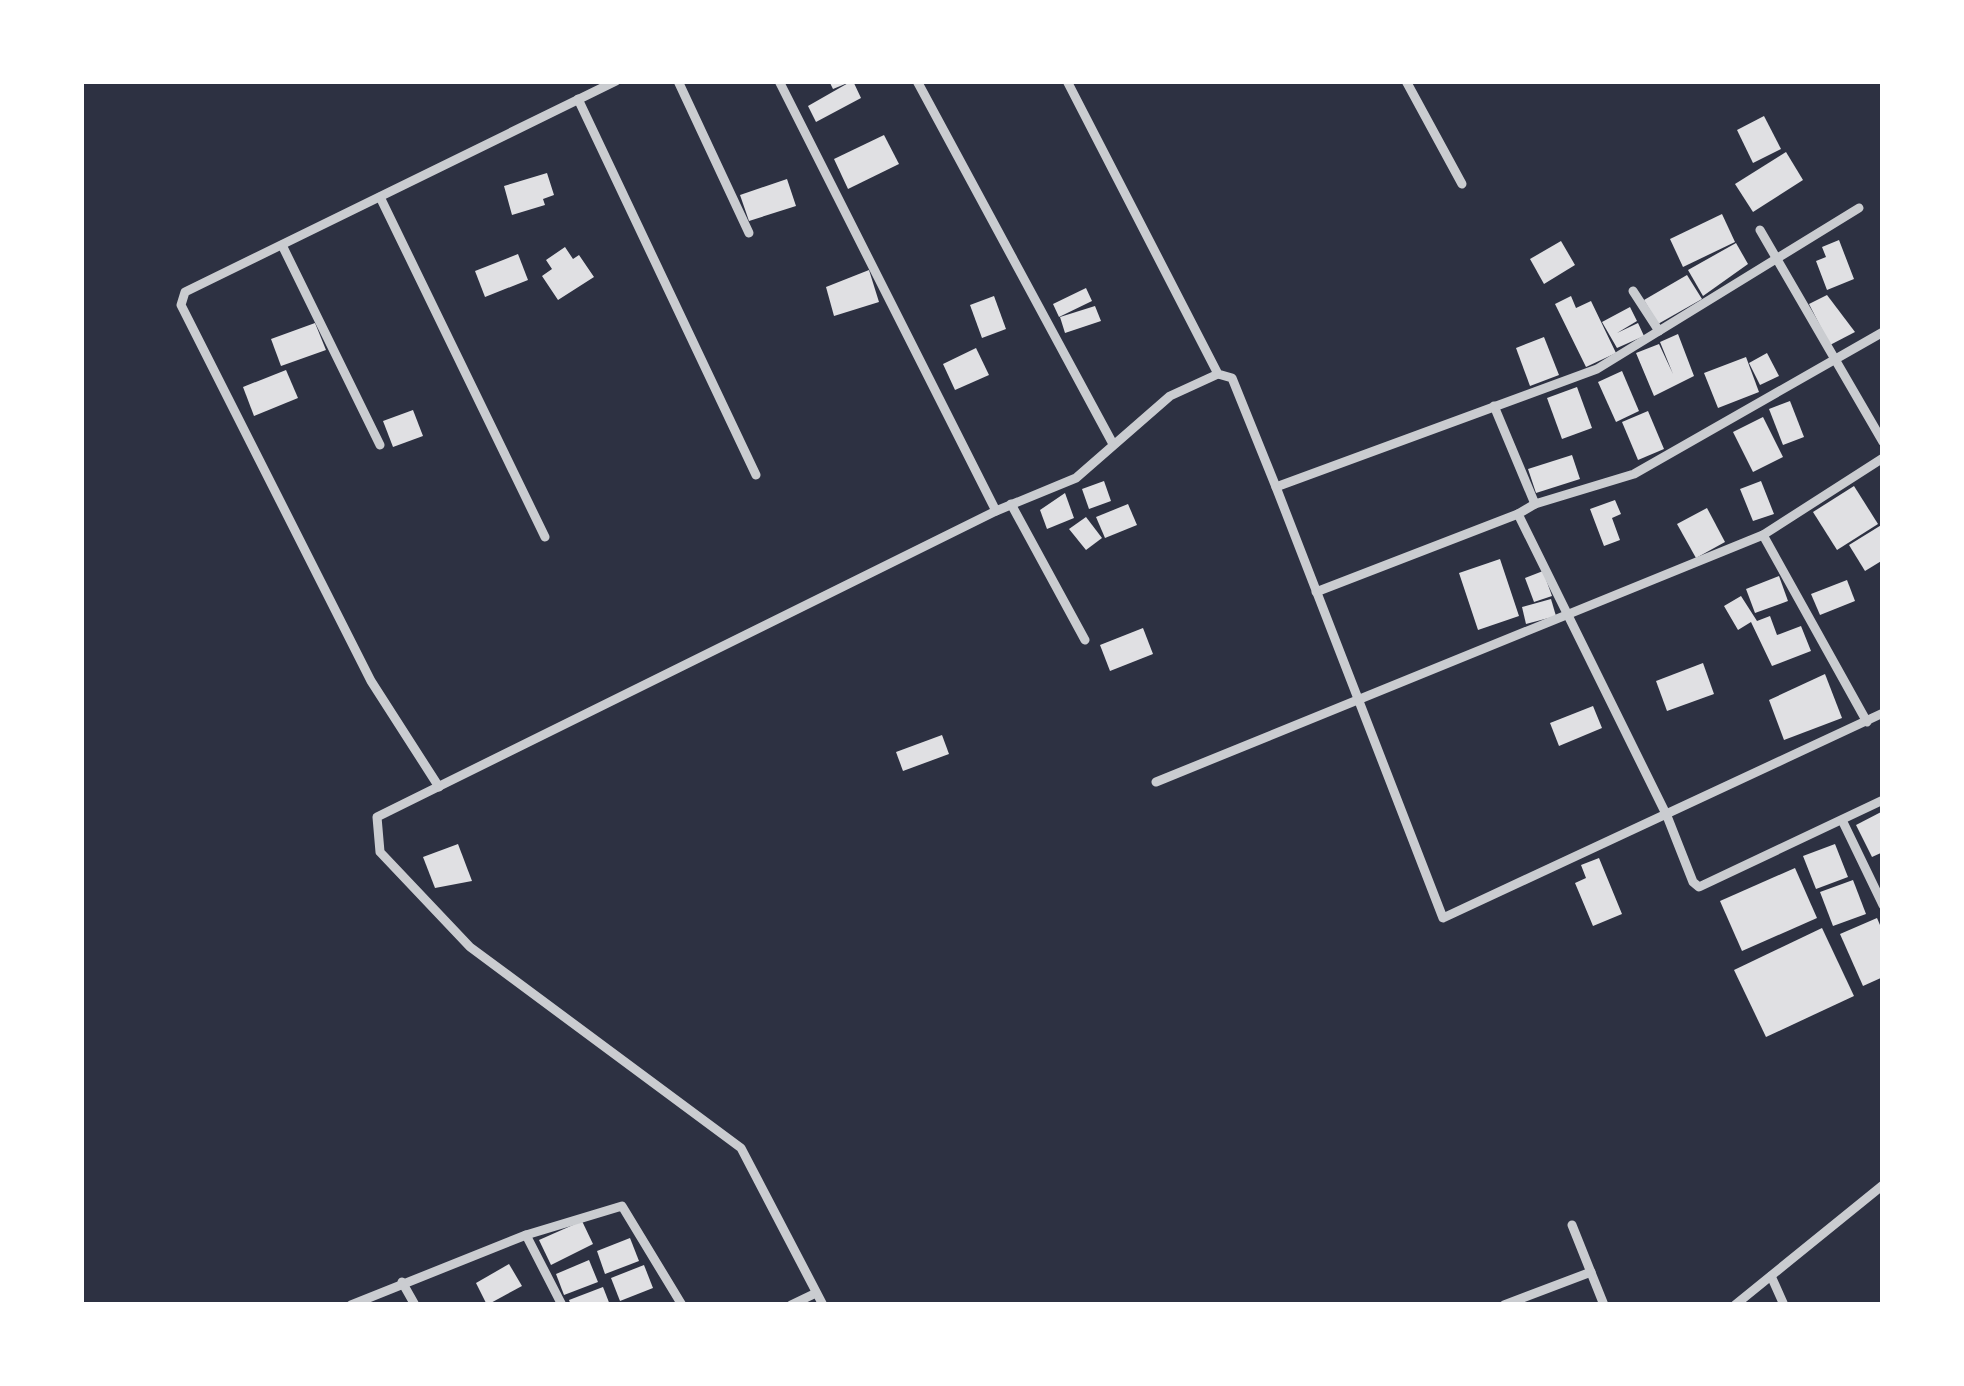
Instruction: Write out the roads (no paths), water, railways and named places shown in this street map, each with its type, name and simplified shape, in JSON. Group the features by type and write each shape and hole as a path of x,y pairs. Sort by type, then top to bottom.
{"street":[{"path":"439,787 371,681 181,305 185,292 616,81"},
{"path":"678,81 749,233"},
{"path":"779,81 996,511"},
{"path":"917,81 1113,444"},
{"path":"1067,81 1218,374"},
{"path":"1406,81 1462,184"},
{"path":"578,99 756,475"},
{"path":"380,197 545,537"},
{"path":"1276,487 1598,369 1858,208"},
{"path":"1760,230 1883,442"},
{"path":"282,245 380,445"},
{"path":"1633,291 1659,332"},
{"path":"1316,592 1535,504 1634,474 1883,332"},
{"path":"823,1305 741,1148 470,947 380,852 377,817 996,511 1076,478 1170,396 1218,374 1232,378 1442,918 1883,713"},
{"path":"1494,406 1535,504"},
{"path":"1156,782 1763,536 1883,458"},
{"path":"1011,504 1084,640"},
{"path":"1519,514 1700,887 1883,800"},
{"path":"1763,536 1867,722"},
{"path":"1842,820 1883,905"},
{"path":"1735,1305 1883,1185"},
{"path":"351,1305 526,1235 622,1206 682,1305"},
{"path":"1572,1225 1604,1305"},
{"path":"526,1235 562,1305"},
{"path":"1504,1305 1591,1272"},
{"path":"1771,1276 1784,1305"},
{"path":"402,1282 415,1305"},
{"path":"791,1305 816,1293"}]}
